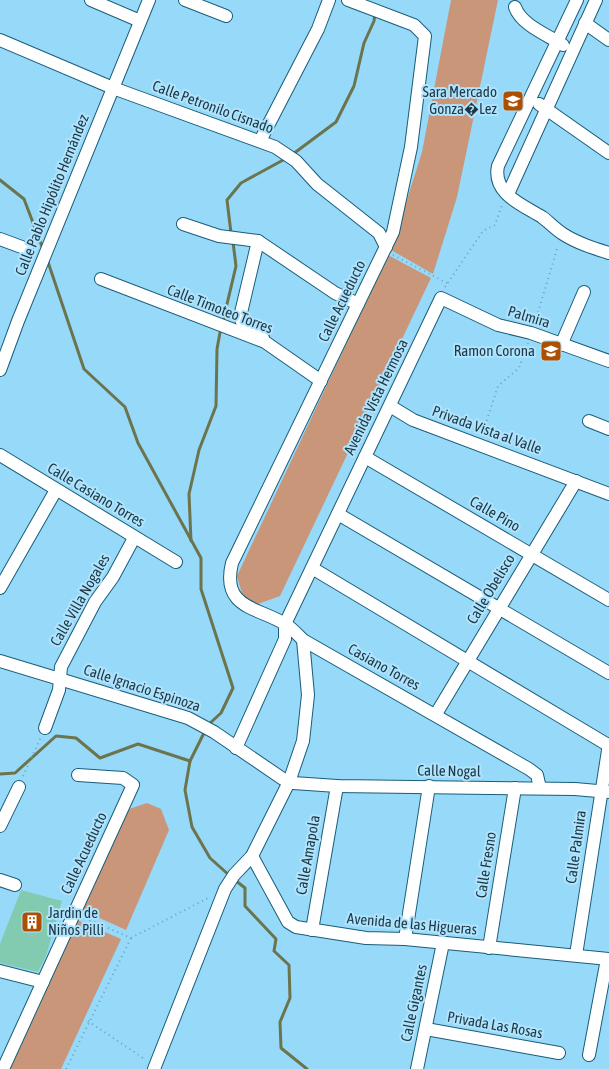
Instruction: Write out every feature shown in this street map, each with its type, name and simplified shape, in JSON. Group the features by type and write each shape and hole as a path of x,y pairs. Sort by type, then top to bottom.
{"street":[{"path":"91,0 140,21"},
{"name":"Calle Pablo Hipólito Hernández","path":"0,370 32,286 149,0"},
{"path":"185,0 226,16"},
{"path":"260,141 318,29 328,0"},
{"name":"Calle Acueducto","path":"232,563 386,249 393,232 411,146 425,36 414,25 348,0"},
{"path":"578,0 498,166 497,177 518,205 544,218 562,233 582,244 609,253"},
{"path":"508,194 596,0"},
{"path":"516,7 517,12 526,22 573,51"},
{"path":"585,23 609,40"},
{"name":"Calle Petronilo Cisnado","path":"0,40 113,88 260,141 281,151 296,161 317,184 379,233 386,249"},
{"path":"531,98 609,153"},
{"path":"183,224 234,238 258,241 335,293 358,304"},
{"path":"0,239 27,249"},
{"path":"258,241 240,317 244,323 261,335 261,340"},
{"name":"Calle Timoteo Torres","path":"101,279 198,318 261,340 321,381"},
{"path":"561,345 584,292"},
{"name":"Palmira","path":"441,298 498,325 532,333 561,345 609,360"},
{"name":"Avenida Vista Hermosa","path":"236,748 285,639 285,624 441,298"},
{"name":"Privada Vista al Valle","path":"390,406 413,420 609,494"},
{"path":"589,422 609,429"},
{"name":"Calle Casiano Torres","path":"0,455 176,562"},
{"name":"Calle Pino","path":"365,457 372,459 386,470 609,600"},
{"name":"Calle Obelisco","path":"436,714 498,607 576,481"},
{"path":"0,588 56,490"},
{"path":"338,514 609,673"},
{"name":"Calle Villa Nogales","path":"45,728 59,690 61,667 95,602 113,577 134,538"},
{"name":"Casiano Torres","path":"232,563 230,578 238,600 252,610 285,624 303,640 530,769 537,776 540,788"},
{"path":"312,568 609,744"},
{"path":"154,1067 233,877 252,856 289,782 303,741 307,718 308,695 303,640"},
{"name":"Calle Ignacio Espinoza","path":"0,661 165,710 201,724 289,782"},
{"name":"Calle Palmira","path":"576,956 605,791 609,744"},
{"name":"Calle Acueducto","path":"4,1062 43,982 133,785 123,778 78,775"},
{"name":"Calle Nogal","path":"289,782 337,786 540,788 605,791"},
{"name":"Calle Amapola","path":"312,930 337,786"},
{"path":"405,939 429,786"},
{"path":"0,826 19,787"},
{"name":"Calle Fresno","path":"489,948 514,788"},
{"name":"Avenida de las Higueras","path":"252,856 288,922 296,927 366,938 405,939 608,959"},
{"path":"0,880 15,884"},
{"name":"Calle Gigantes","path":"417,1069 443,943"},
{"path":"589,1055 608,959"},
{"path":"0,972 43,982"},
{"name":"Privada Las Rosas","path":"426,1029 559,1053"}],"path":[{"path":"441,298 447,283 483,231 495,225 508,194"},
{"path":"479,444 497,388 519,368 532,333 562,233"},
{"path":"386,249 447,283"},
{"path":"19,787 45,728"},
{"path":"66,1069 88,1021 131,938 208,898"},
{"path":"74,913 131,938"},
{"path":"88,1021 154,1067"}],"shaded area":[{"path":"451,0 498,0 457,197 433,274 391,250 422,152"},
{"path":"388,255 431,278 280,596 258,604 243,597 237,576"},
{"path":"147,803 161,809 169,830 126,930 82,910 126,810"},
{"path":"77,920 121,939 61,1069 8,1069"}],"building":[{"name":"Jardin de Niños Pilli","path":"21,890 62,901 46,956 38,972 0,963 0,944"}],"waterway":[{"path":"293,154 336,122 354,86 364,43 374,21 375,13"},
{"path":"231,233 227,200 241,183 285,159"},
{"path":"0,180 24,199 43,249"},
{"path":"223,321 236,266 233,242"},
{"path":"47,259 84,369 125,407 138,443 201,558 201,589 233,688 221,713 208,725"},
{"path":"191,541 189,494 199,450 216,406 217,349 221,327"},
{"path":"205,731 190,761 185,790 192,827 210,858 230,876"},
{"path":"0,774 15,773 56,736 76,738 100,758 138,744 190,761"},
{"path":"235,880 245,888 245,906 276,939 274,951 289,965 290,998 280,1022 281,1048 307,1069"}],"place":[{"name":"Sara Mercado Gonza�Lez","path":"513,101"},
{"name":"Ramon Corona","path":"551,351"},
{"name":"Jardin de Niños Pilli","path":"32,922"}]}
